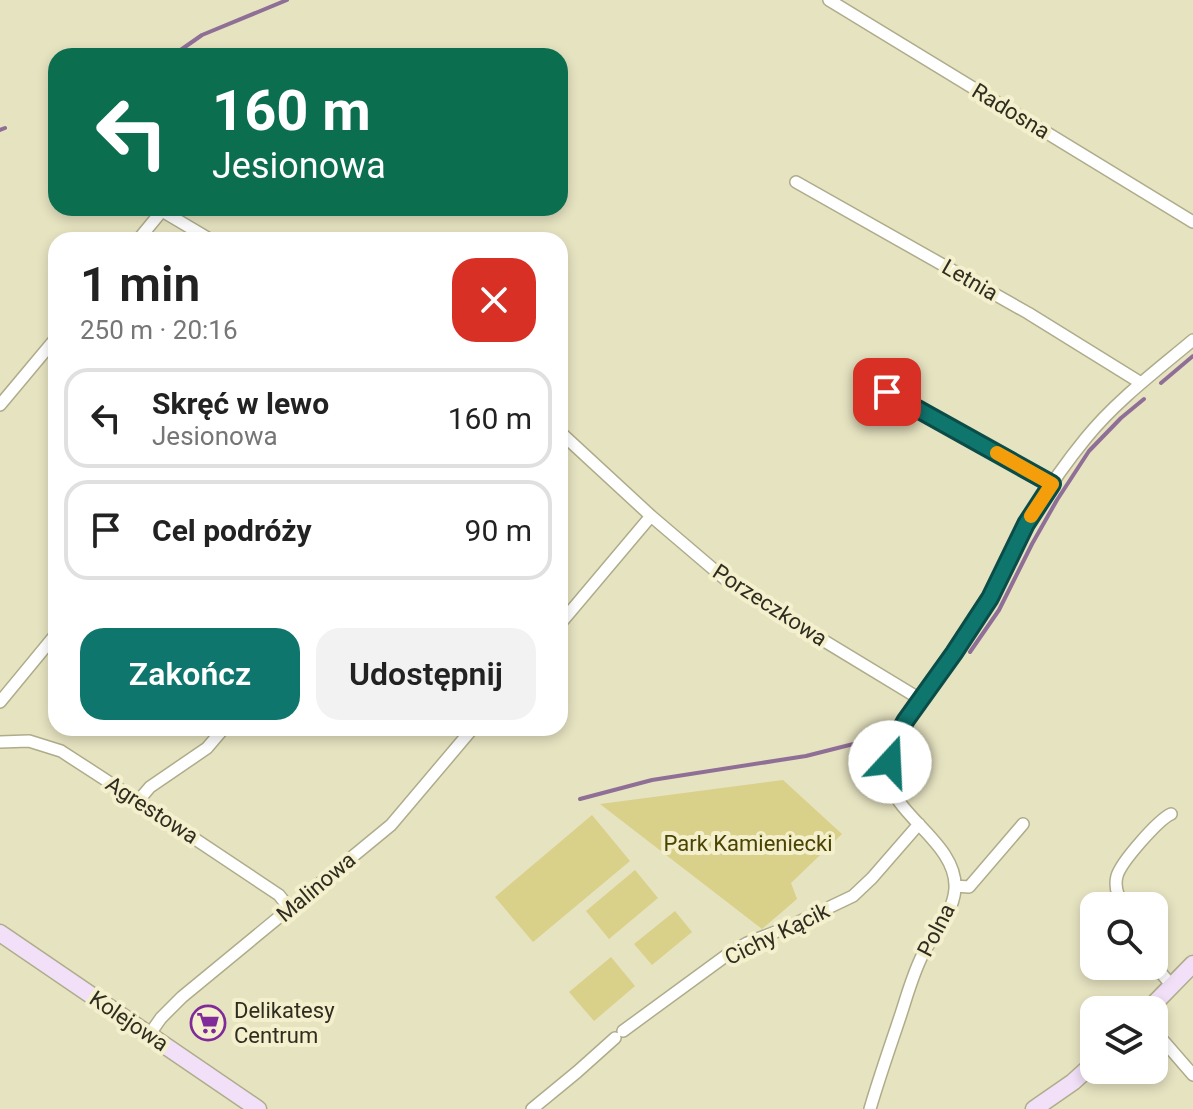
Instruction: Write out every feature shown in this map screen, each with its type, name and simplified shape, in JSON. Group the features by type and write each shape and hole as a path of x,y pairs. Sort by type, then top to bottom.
{"street":[{"name":"Radosna","path":"829,0 1193,222"},
{"name":"Letnia","path":"796,182 1028,313 1141,383"},
{"path":"169,216 197,232"},
{"name":"Polna","path":"870,1109 914,976 923,954 953,905 955,886 946,858 891,788 890,762 898,734 990,598 1026,524 1085,439 1141,383 1193,340"},
{"path":"0,405 48,348"},
{"path":"887,392 1052,484"},
{"name":"Porzeczkowa","path":"568,439 732,585 920,699"},
{"path":"568,615 651,516"},
{"path":"0,702 48,644"},
{"path":"138,801 150,787 207,748 217,736"},
{"name":"Malinowa","path":"149,1035 182,997 391,825 466,736"},
{"name":"Agrestowa","path":"0,742 29,741 61,751 279,895 290,909"},
{"path":"1118,892 1116,879 1120,870 1163,817 1171,814"},
{"name":"Cichy Kącik","path":"532,1109 619,1034 741,947 853,896 919,824"},
{"path":"955,886 969,887 1023,824"},
{"name":"Kolejowa","path":"0,933 258,1109"},
{"path":"1162,996 1193,964"},
{"path":"1167,980 1172,986"},
{"path":"1168,1046 1193,1075"},
{"path":"1034,1109 1080,1076"}],"green space":[{"name":"Park Kamieniecki","path":"783,780 842,834 791,883 797,899 762,929 600,804"},
{"path":"592,815 630,861 533,942 495,897"},
{"path":"635,870 658,898 609,939 586,911"},
{"path":"675,911 692,932 652,965 634,944"},
{"path":"611,957 635,986 594,1021 569,992"}],"waterway":[{"path":"183,48 202,35 287,0"},
{"path":"0,130 5,128"},
{"path":"1161,383 1193,356"},
{"path":"970,652 999,610 1032,544 1089,451 1144,399"},
{"path":"580,799 652,780 806,756 889,735"}],"slow traffic":[{"path":"997,453 1052,484 1031,516"}],"place":[{"name":"Delikatesy Centrum","path":"208,1023"}],"route":[{"path":"887,392 1052,484 1026,524 990,598 906,720 898,734 890,762"}]}
